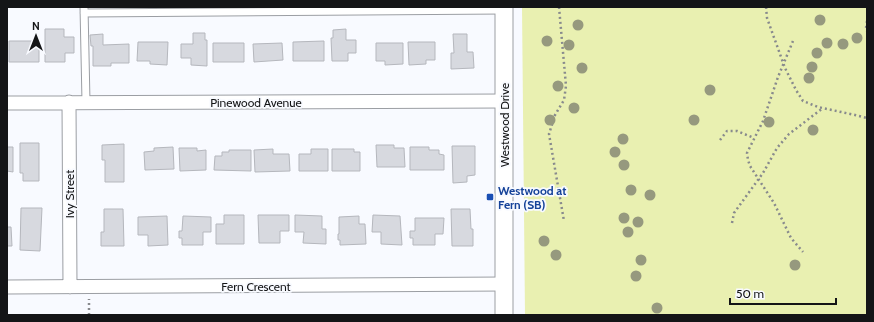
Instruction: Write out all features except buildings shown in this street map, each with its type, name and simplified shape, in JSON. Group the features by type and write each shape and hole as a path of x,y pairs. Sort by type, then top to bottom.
{"street":[{"name":"Westwood Drive","path":"504,8 504,315"},
{"name":"Pinewood Avenue","path":"7,103 504,101"},
{"name":"Ivy Street","path":"69,102 70,287"},
{"name":"Fern Crescent","path":"7,287 504,284"}],"lane":[{"path":"86,102 84,10 504,8"}],"path":[{"path":"559,7 566,86 564,100 556,115 549,134 564,221"},
{"path":"766,7 767,18 785,68 803,101 823,108 867,118"},
{"path":"867,21 867,31"},
{"path":"793,41 763,121 747,153 750,166 774,203 791,238 803,252"},
{"path":"732,223 734,213 785,138 823,108"},
{"path":"720,140 727,131 733,130 754,138"}],"green space":[{"path":"522,7 867,7 867,315 525,315"}],"place":[{"name":"Westwood at Fern (SB)","path":"490,197"}]}
